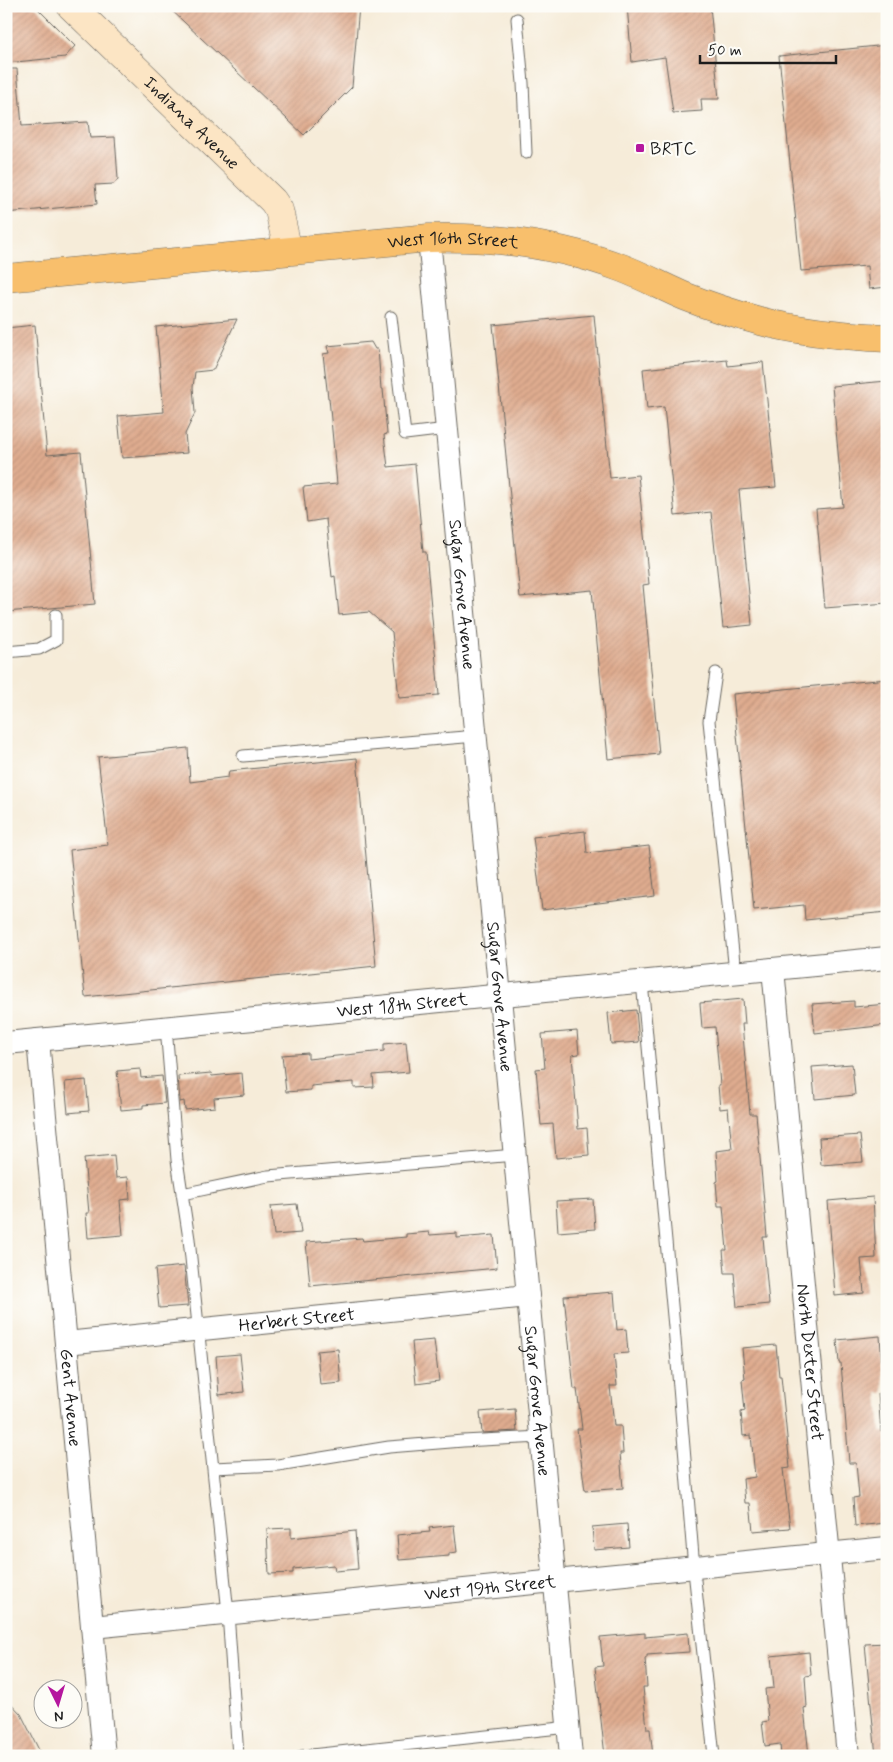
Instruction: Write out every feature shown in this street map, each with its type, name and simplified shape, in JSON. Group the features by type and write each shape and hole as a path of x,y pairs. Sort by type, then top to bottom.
{"main road":[{"name":"Indiana Avenue","path":"71,6 273,200 279,210 288,252"},
{"name":"West 16th Street","path":"6,278 429,238 499,239 566,250 622,268 684,296 781,327 848,336 887,338"}],"street":[{"name":"Sugar Grove Avenue","path":"429,238 571,1756"},
{"name":"West 18th Street","path":"6,1044 887,958"},
{"name":"North Dexter Street","path":"774,969 848,1756"},
{"name":"Gent Avenue","path":"38,1040 104,1756"},
{"name":"Herbert Street","path":"66,1343 528,1296"},
{"name":"West 19th Street","path":"92,1627 887,1548"}],"lane":[{"path":"517,19 523,83 526,153"},
{"path":"391,317 405,434 447,429"},
{"path":"6,652 39,649 56,640 56,615"},
{"path":"716,673 709,721 735,972"},
{"path":"243,756 476,736"},
{"path":"642,982 694,1567 714,1756"},
{"path":"166,1028 177,1160 189,1238 228,1613 238,1756"},
{"path":"182,1194 268,1176 515,1155"},
{"path":"213,1468 278,1465 389,1448 463,1441 542,1437"},
{"path":"302,1756 568,1727"}],"green space":[{"path":"541,1749 542,1756 469,1756"}],"building":[{"path":"6,6 35,6 75,46 65,57 6,63"},
{"path":"167,6 359,6 352,87 304,135"},
{"path":"627,6 710,6 719,99 701,99 702,111 673,113 665,57 632,62"},
{"path":"887,45 887,287 869,289 867,266 801,271 779,56"},
{"path":"6,69 17,69 22,126 88,122 90,138 115,137 118,179 114,184 95,185 97,204 6,213"},
{"path":"594,315 610,478 638,475 649,584 643,585 659,754 608,759 592,590 520,597 493,325"},
{"path":"237,319 213,370 195,372 193,387 195,413 185,434 187,453 122,458 118,416 164,412 156,327"},
{"path":"35,325 47,455 81,452 95,604 6,612 6,328"},
{"path":"371,342 375,349 378,349 387,434 384,435 388,467 415,464 423,552 426,552 439,695 399,698 392,632 369,612 339,615 335,576 332,577 326,519 307,522 303,487 337,484 323,354 329,353 327,346"},
{"path":"727,360 728,366 763,362 776,487 739,490 752,625 723,628 711,512 675,516 664,407 647,409 643,369"},
{"path":"887,381 887,603 825,608 816,509 843,507 832,386"},
{"path":"887,679 887,912 805,920 804,905 754,910 733,694"},
{"path":"188,748 190,782 228,777 229,771 357,758 376,966 85,997 70,850 108,845 98,757"},
{"path":"585,831 587,853 649,846 655,896 542,910 533,837"},
{"path":"743,999 745,1024 742,1024 750,1114 756,1114 767,1237 763,1237 769,1304 737,1307 734,1273 725,1273 723,1250 727,1250 723,1206 718,1206 716,1182 718,1181 716,1151 732,1149 728,1108 720,1109 715,1027 702,1028 700,1003"},
{"path":"854,1001 854,1007 887,1004 887,1025 815,1033 812,1004"},
{"path":"636,1010 639,1042 611,1044 608,1013"},
{"path":"577,1031 579,1054 572,1055 578,1129 587,1128 589,1155 556,1158 553,1124 541,1125 536,1069 545,1068 542,1034"},
{"path":"406,1042 409,1072 373,1075 374,1087 354,1088 354,1082 311,1086 311,1090 286,1092 282,1055 308,1053 308,1059 384,1051 384,1044"},
{"path":"852,1064 855,1095 815,1099 812,1067"},
{"path":"140,1069 141,1078 162,1076 165,1103 121,1110 117,1071"},
{"path":"211,1073 212,1076 242,1073 244,1095 214,1098 215,1107 185,1110 184,1101 180,1102 178,1076"},
{"path":"86,1080 89,1111 68,1113 65,1082"},
{"path":"860,1135 863,1162 821,1165 819,1138"},
{"path":"114,1155 116,1178 128,1177 130,1199 120,1200 123,1235 88,1238 86,1213 89,1213 84,1158"},
{"path":"873,1197 876,1258 861,1259 864,1293 835,1296 828,1201"},
{"path":"593,1199 595,1229 558,1232 556,1201"},
{"path":"297,1204 301,1233 274,1235 271,1206"},
{"path":"429,1232 430,1235 457,1233 457,1238 494,1235 497,1268 310,1286 306,1242 362,1238 363,1241 406,1237 406,1234"},
{"path":"184,1266 188,1306 159,1308 155,1269"},
{"path":"614,1292 617,1330 626,1329 628,1353 614,1354 617,1386 610,1386 614,1426 621,1426 623,1453 620,1453 623,1488 585,1491 577,1429 582,1429 577,1389 574,1389 564,1296"},
{"path":"880,1336 884,1393 878,1393 881,1432 887,1432 887,1523 855,1526 853,1498 859,1497 856,1463 849,1463 841,1363 839,1363 837,1340"},
{"path":"434,1340 439,1381 416,1384 412,1342"},
{"path":"776,1345 790,1468 783,1469 790,1528 753,1531 750,1503 745,1503 743,1479 755,1477 751,1435 743,1436 741,1412 745,1411 742,1380 745,1379 742,1348"},
{"path":"338,1349 341,1383 320,1385 317,1351"},
{"path":"240,1354 244,1392 219,1395 216,1356"},
{"path":"515,1409 517,1431 482,1433 480,1412"},
{"path":"627,1524 629,1547 594,1550 592,1527"},
{"path":"454,1525 457,1552 449,1553 449,1556 399,1560 397,1535 430,1532 429,1528"},
{"path":"291,1528 291,1538 355,1531 358,1569 335,1571 334,1565 293,1569 293,1573 269,1574 267,1529"},
{"path":"645,1633 645,1637 688,1633 689,1652 647,1655 647,1658 645,1658 647,1687 643,1687 647,1729 650,1729 653,1756 605,1756 595,1667 603,1666 600,1637"},
{"path":"887,1643 887,1756 876,1756 865,1644"},
{"path":"809,1652 811,1675 805,1676 807,1707 804,1708 809,1756 781,1756 780,1744 765,1746 762,1722 768,1721 765,1689 774,1688 771,1656"},
{"path":"6,1698 21,1714 42,1756 6,1756"}],"place":[{"name":"BRTC","path":"640,148"}]}
